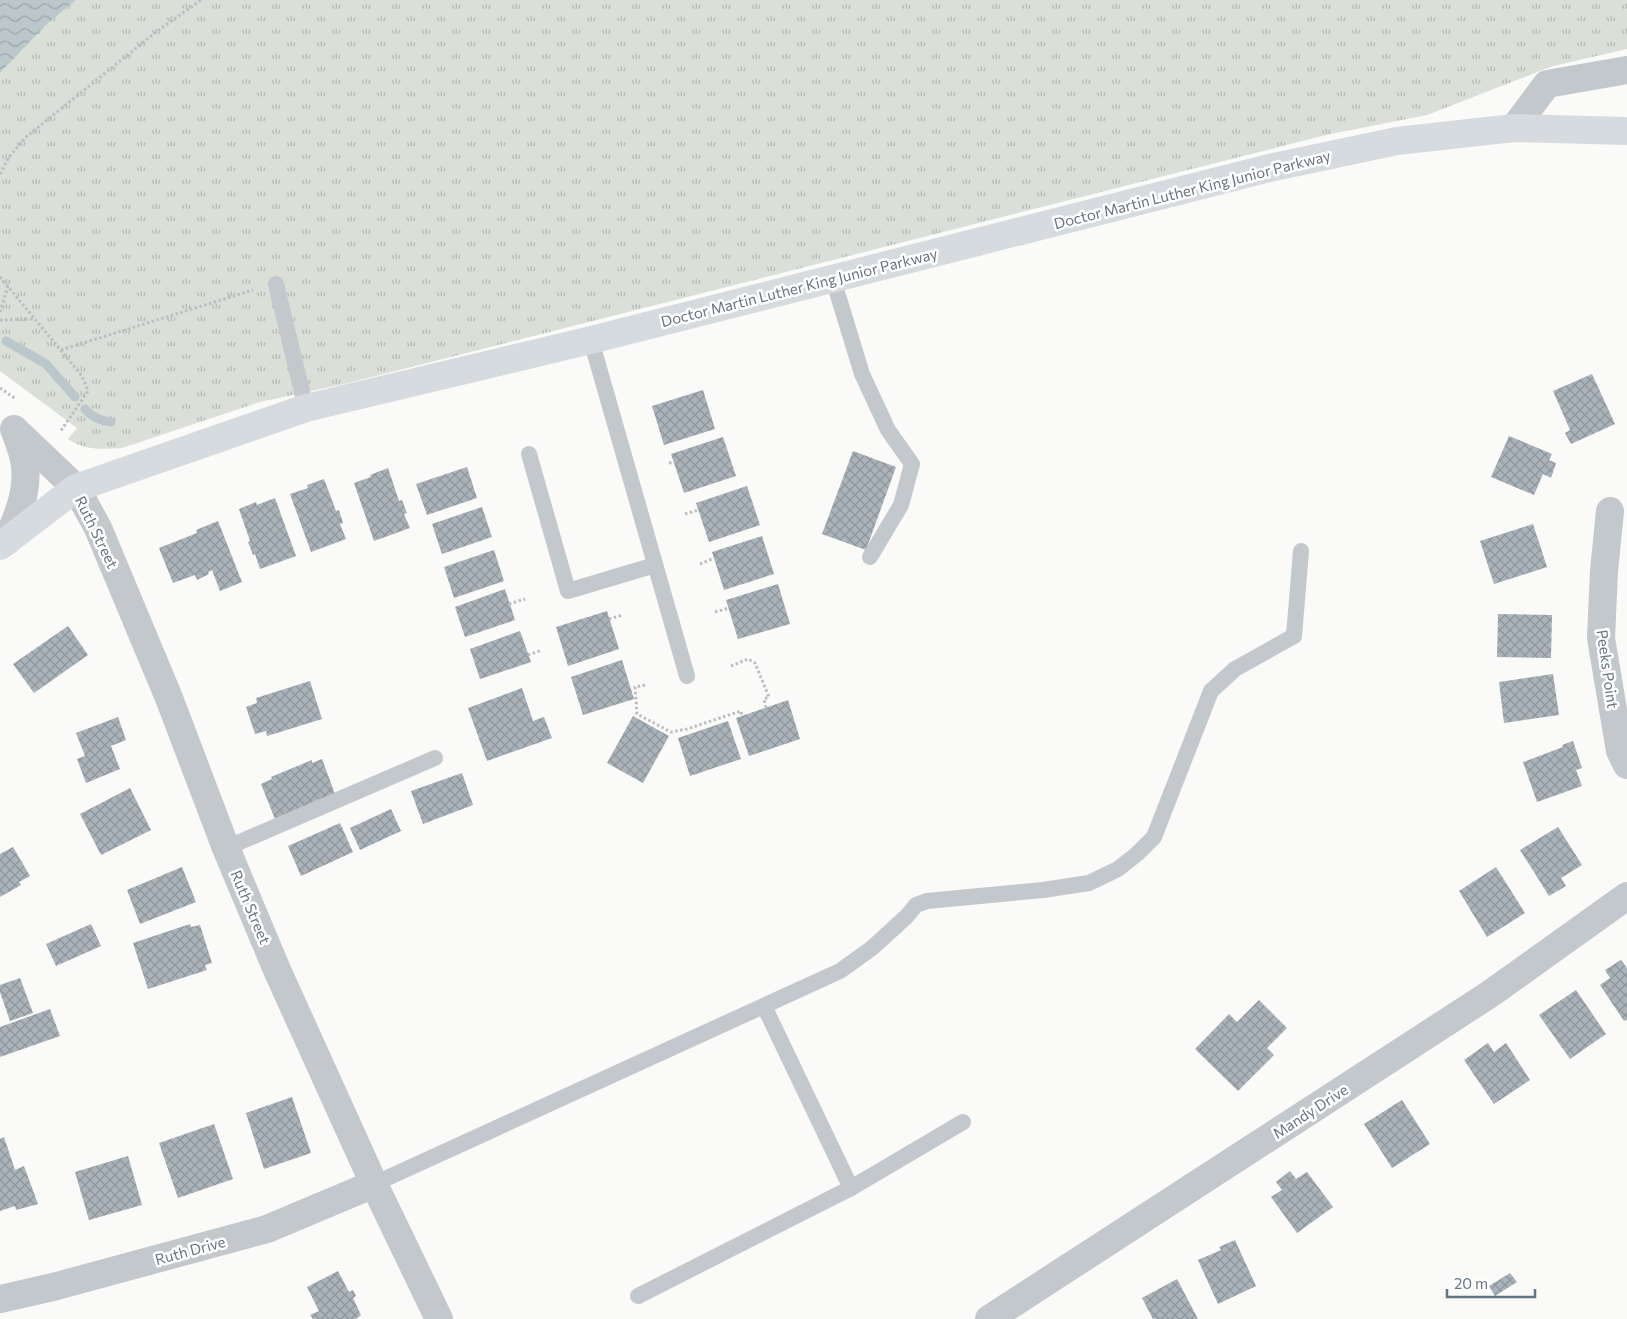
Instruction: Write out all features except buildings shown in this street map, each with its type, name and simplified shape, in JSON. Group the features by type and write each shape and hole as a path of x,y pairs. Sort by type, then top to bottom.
{"main road":[{"name":"Doctor Martin Luther King Junior Parkway","path":"3,544 76,488 306,408 592,340 1269,168 1397,141 1514,128 1627,132"}],"street":[{"path":"1514,128 1547,84 1627,70"},
{"path":"3,544 21,507 26,488 25,465 7,423"},
{"name":"Ruth Street","path":"7,423 76,488 98,528 169,698 226,848 278,970 374,1184 439,1319"},
{"name":"Peeks Point","path":"1610,511 1604,570 1601,638 1620,751 1627,765"},
{"name":"Mandy Drive","path":"989,1319 1490,994 1627,896"},
{"name":"Ruth Drive","path":"0,1299 53,1287 267,1229 374,1184"}],"lane":[{"path":"833,279 862,374 888,430 912,464 900,505 870,557"},
{"path":"276,284 306,408"},
{"path":"592,340 687,676"},
{"path":"529,454 568,591 655,565"},
{"path":"374,1184 840,971 872,948 907,916 916,905 927,901 1043,890 1089,883 1118,869 1154,837 1211,691 1235,669 1294,636 1301,552"},
{"path":"226,848 435,758"},
{"path":"764,1006 851,1188"},
{"path":"638,1296 851,1188 963,1122"}],"path":[{"path":"0,174 9,157 26,136 156,32 201,0"},
{"path":"0,277 82,376 88,390 61,432"},
{"path":"0,312 8,286"},
{"path":"60,350 237,295"},
{"path":"0,320 34,320"},
{"path":"669,464 674,462"},
{"path":"685,514 698,510"},
{"path":"700,564 714,558"},
{"path":"510,604 525,599"},
{"path":"715,612 729,608"},
{"path":"609,619 623,615"},
{"path":"528,655 542,650"},
{"path":"731,666 748,659 755,663 769,697 764,699 766,708"},
{"path":"645,685 635,687 637,714 671,732 687,729 741,711 742,716"}],"green space":[{"path":"76,0 1627,0 1627,49 1553,66 1427,115 1326,135 344,384 260,402 122,448 100,449 81,446 68,439 77,428 0,371 0,73 46,25"}],"water":[{"path":"0,0 76,0 46,25 0,73"}],"waterway":[{"path":"6,341 46,364 75,397"},
{"path":"85,409 96,418 111,422"}]}
